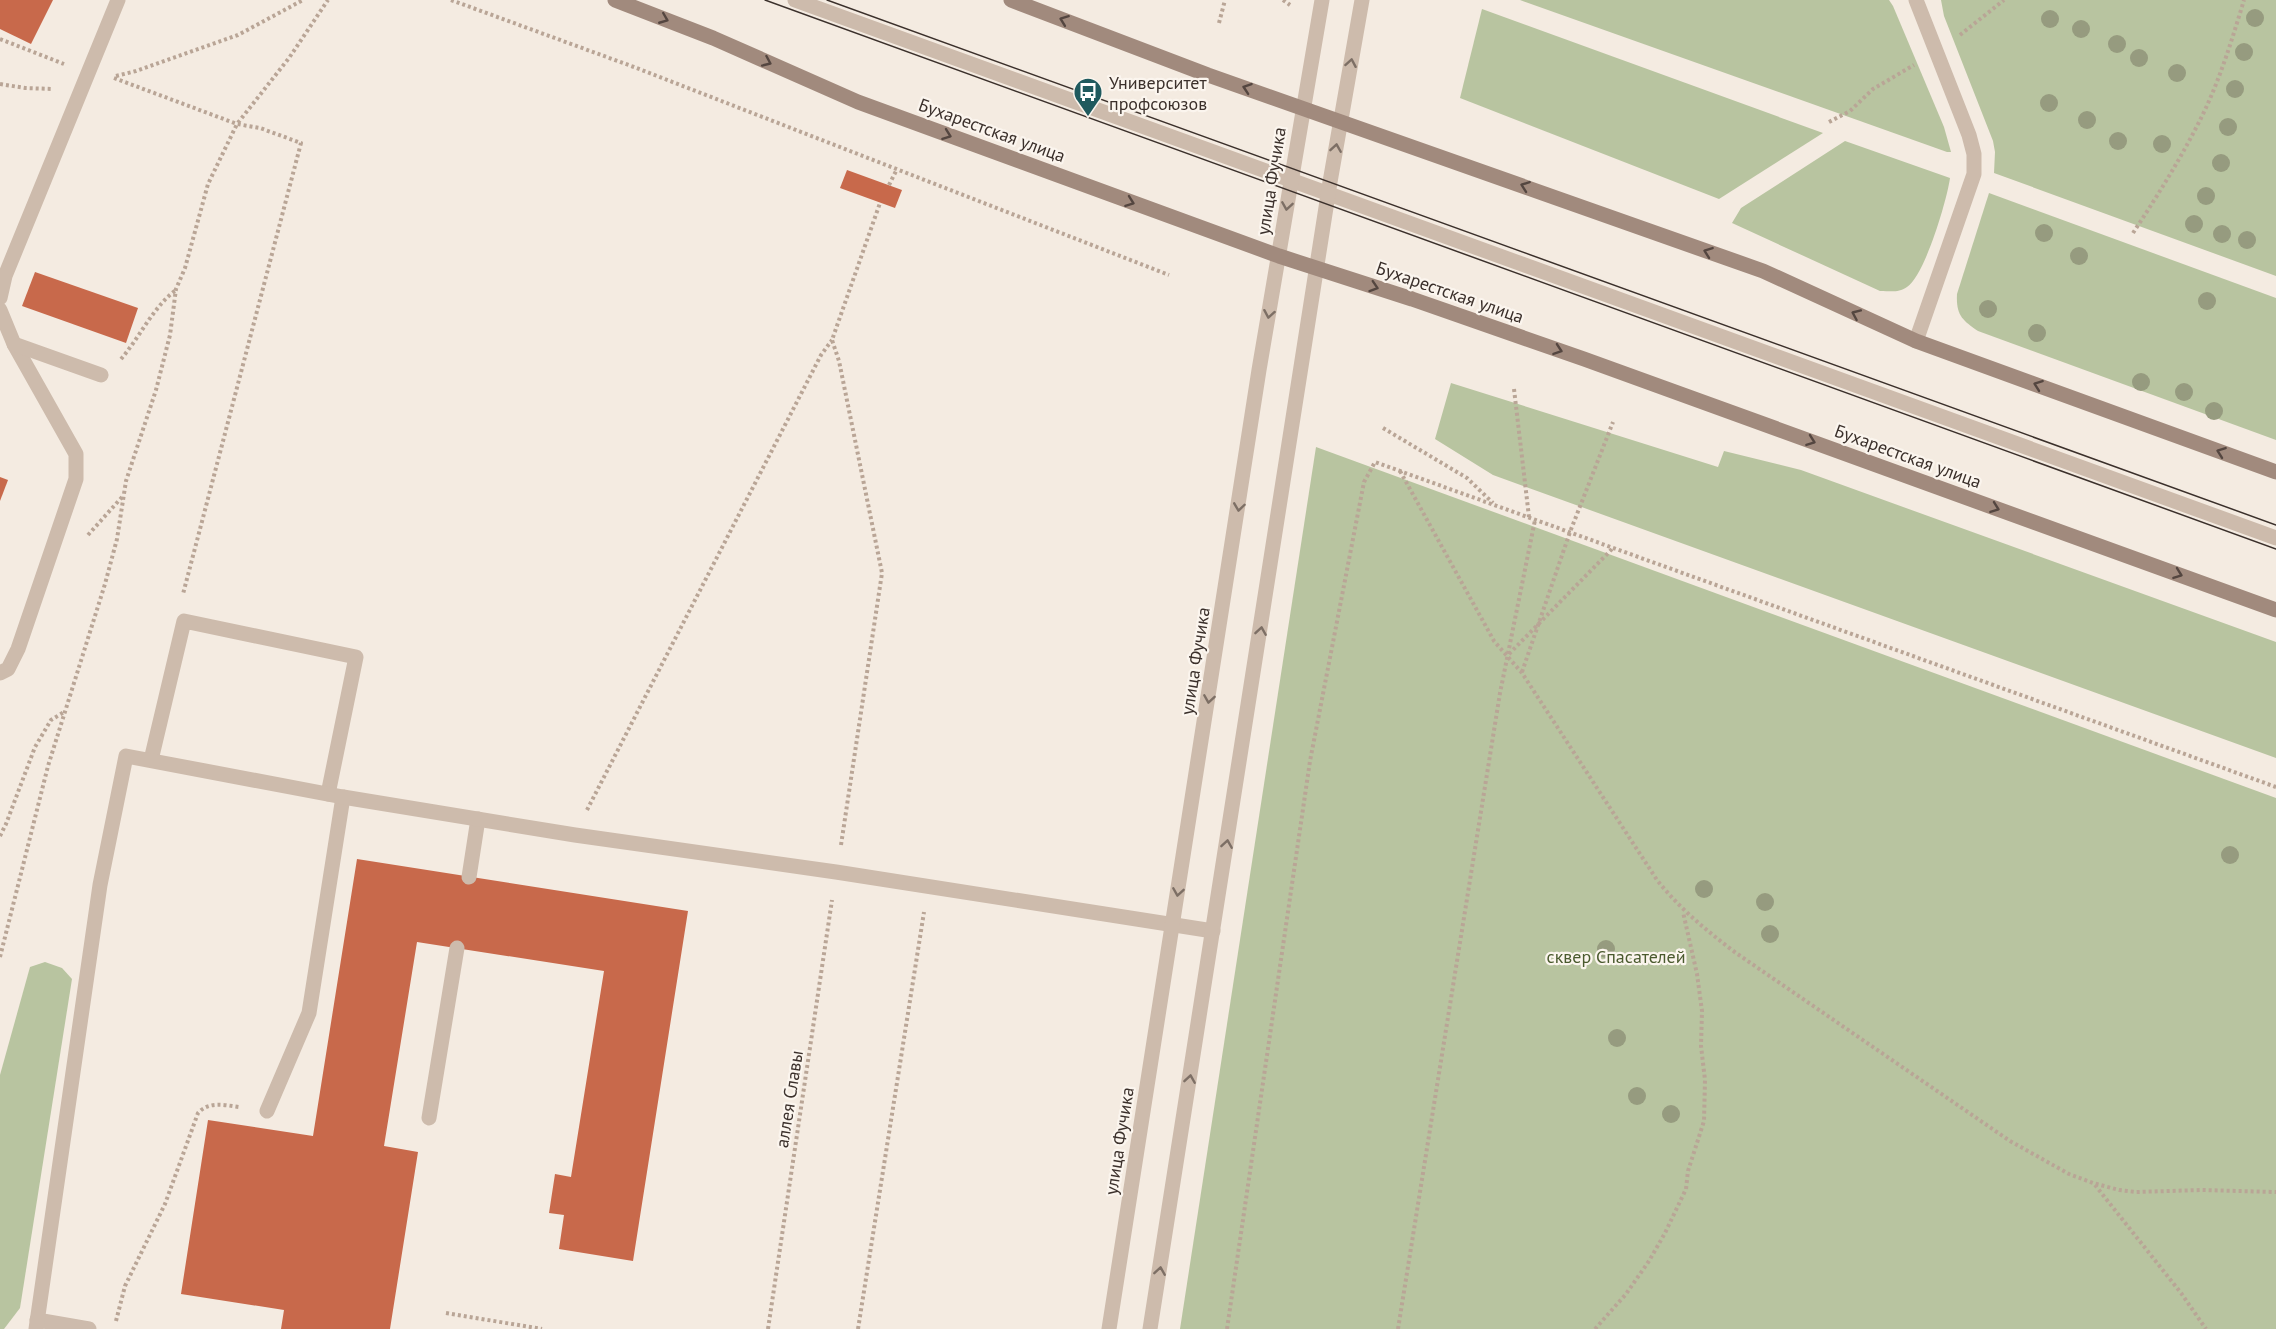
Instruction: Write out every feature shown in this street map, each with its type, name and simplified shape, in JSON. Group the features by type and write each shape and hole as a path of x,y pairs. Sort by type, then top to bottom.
{"main road":[{"name":"Бухарестская улица","path":"615,0 713,38 858,102 1279,256 1584,359 2276,610"},
{"path":"1011,0 1208,75 1302,106 1763,271 1916,341 2276,472"}],"street":[{"path":"0,298 4,276 118,0"},
{"path":"795,0 2276,538"},
{"name":"улица Фучика","path":"1109,1329 1259,370 1302,106 1322,0"},
{"path":"1150,1329 1328,194 1362,0"},
{"path":"1916,0 1969,135 1974,174 1916,341"},
{"path":"0,310 14,344 76,454 76,479 18,649 8,669 0,673"},
{"path":"14,344 101,375"},
{"path":"152,760 184,621 356,657 309,1013 267,1111"},
{"path":"89,1329 37,1324 100,885 126,756 336,796 575,835 836,872 1213,931"},
{"path":"469,877 478,819"},
{"path":"429,1118 457,948"}],"path":[{"path":"184,621 183,590 301,143 260,128 237,124 111,77 136,71 238,35 303,0"},
{"path":"0,957 48,766 105,584 117,539 126,481 156,390 171,335 176,290 185,268 208,184 237,124 289,58 328,0"},
{"path":"451,0 634,67 1169,275"},
{"path":"1219,23 1225,0"},
{"path":"1283,0 1290,5 1288,0"},
{"path":"2133,233 2175,167 2198,124 2219,77 2244,0"},
{"path":"0,39 85,79"},
{"path":"0,84 49,90 85,79"},
{"path":"889,185 897,169"},
{"path":"575,835 821,355 832,340 880,203"},
{"path":"101,375 122,358 166,297 176,290"},
{"name":"аллея Славы","path":"768,1329 882,573 842,372 832,340"},
{"path":"1514,389 1529,517"},
{"path":"1522,673 1570,532 1613,422"},
{"path":"1383,428 1467,478 1495,505"},
{"path":"1227,1329 1310,761 1364,482 1376,462 2276,787"},
{"path":"1400,471 1494,640 1522,673 1643,860 1683,911 1736,953 2042,1161 2093,1184 2118,1190 2276,1192"},
{"path":"1398,1329 1498,705 1535,520"},
{"path":"1508,655 1613,548"},
{"path":"0,836 35,747 51,720 65,712"},
{"path":"858,1329 928,887"},
{"path":"1595,1329 1626,1294 1665,1233 1686,1190 1688,1171 1704,1120 1702,1011 1697,974 1683,911"},
{"path":"113,1329 125,1286 165,1204 198,1113 202,1108 217,1104 267,1111"},
{"path":"2093,1184 2181,1293 2206,1329"},
{"path":"446,1313 542,1329"}],"green space":[{"path":"1520,0 1889,0 1944,127 1951,152 1947,152"},
{"path":"1941,0 2276,0 2276,276 1994,173 1993,141 1944,16"},
{"path":"1482,9 1823,133 1719,199 1460,98"},
{"path":"1845,141 1950,178 1945,203 1928,253 1914,280 1901,290 1880,291 1732,223 1741,208"},
{"path":"1989,193 2276,298 2276,440 1978,331 1968,324 1959,312 1957,294"},
{"path":"1451,383 1718,467 1724,451 1801,470 2276,642 2276,758 1493,475 1435,439"},
{"name":"cквер Спасателей","path":"1316,447 2276,798 2276,1329 1180,1329"},
{"path":"45,962 62,968 72,979 20,1308 4,1329 0,1329 0,1075 30,967"}],"building":[{"path":"0,0 53,0 31,44 0,29"},
{"path":"847,170 902,190 895,208 840,188"},
{"path":"35,272 138,308 126,343 22,306"},
{"path":"0,477 8,480 0,501"},
{"path":"357,859 688,911 633,1261 559,1249 564,1215 549,1213 555,1174 571,1177 604,971 417,942 384,1146 418,1152 390,1329 281,1329 284,1310 181,1294 208,1120 313,1136"}],"tram line":[{"path":"765,0 2276,549"},
{"path":"827,0 2276,525"}],"place":[{"name":"Университет профсоюзов","path":"1088,118"}]}
